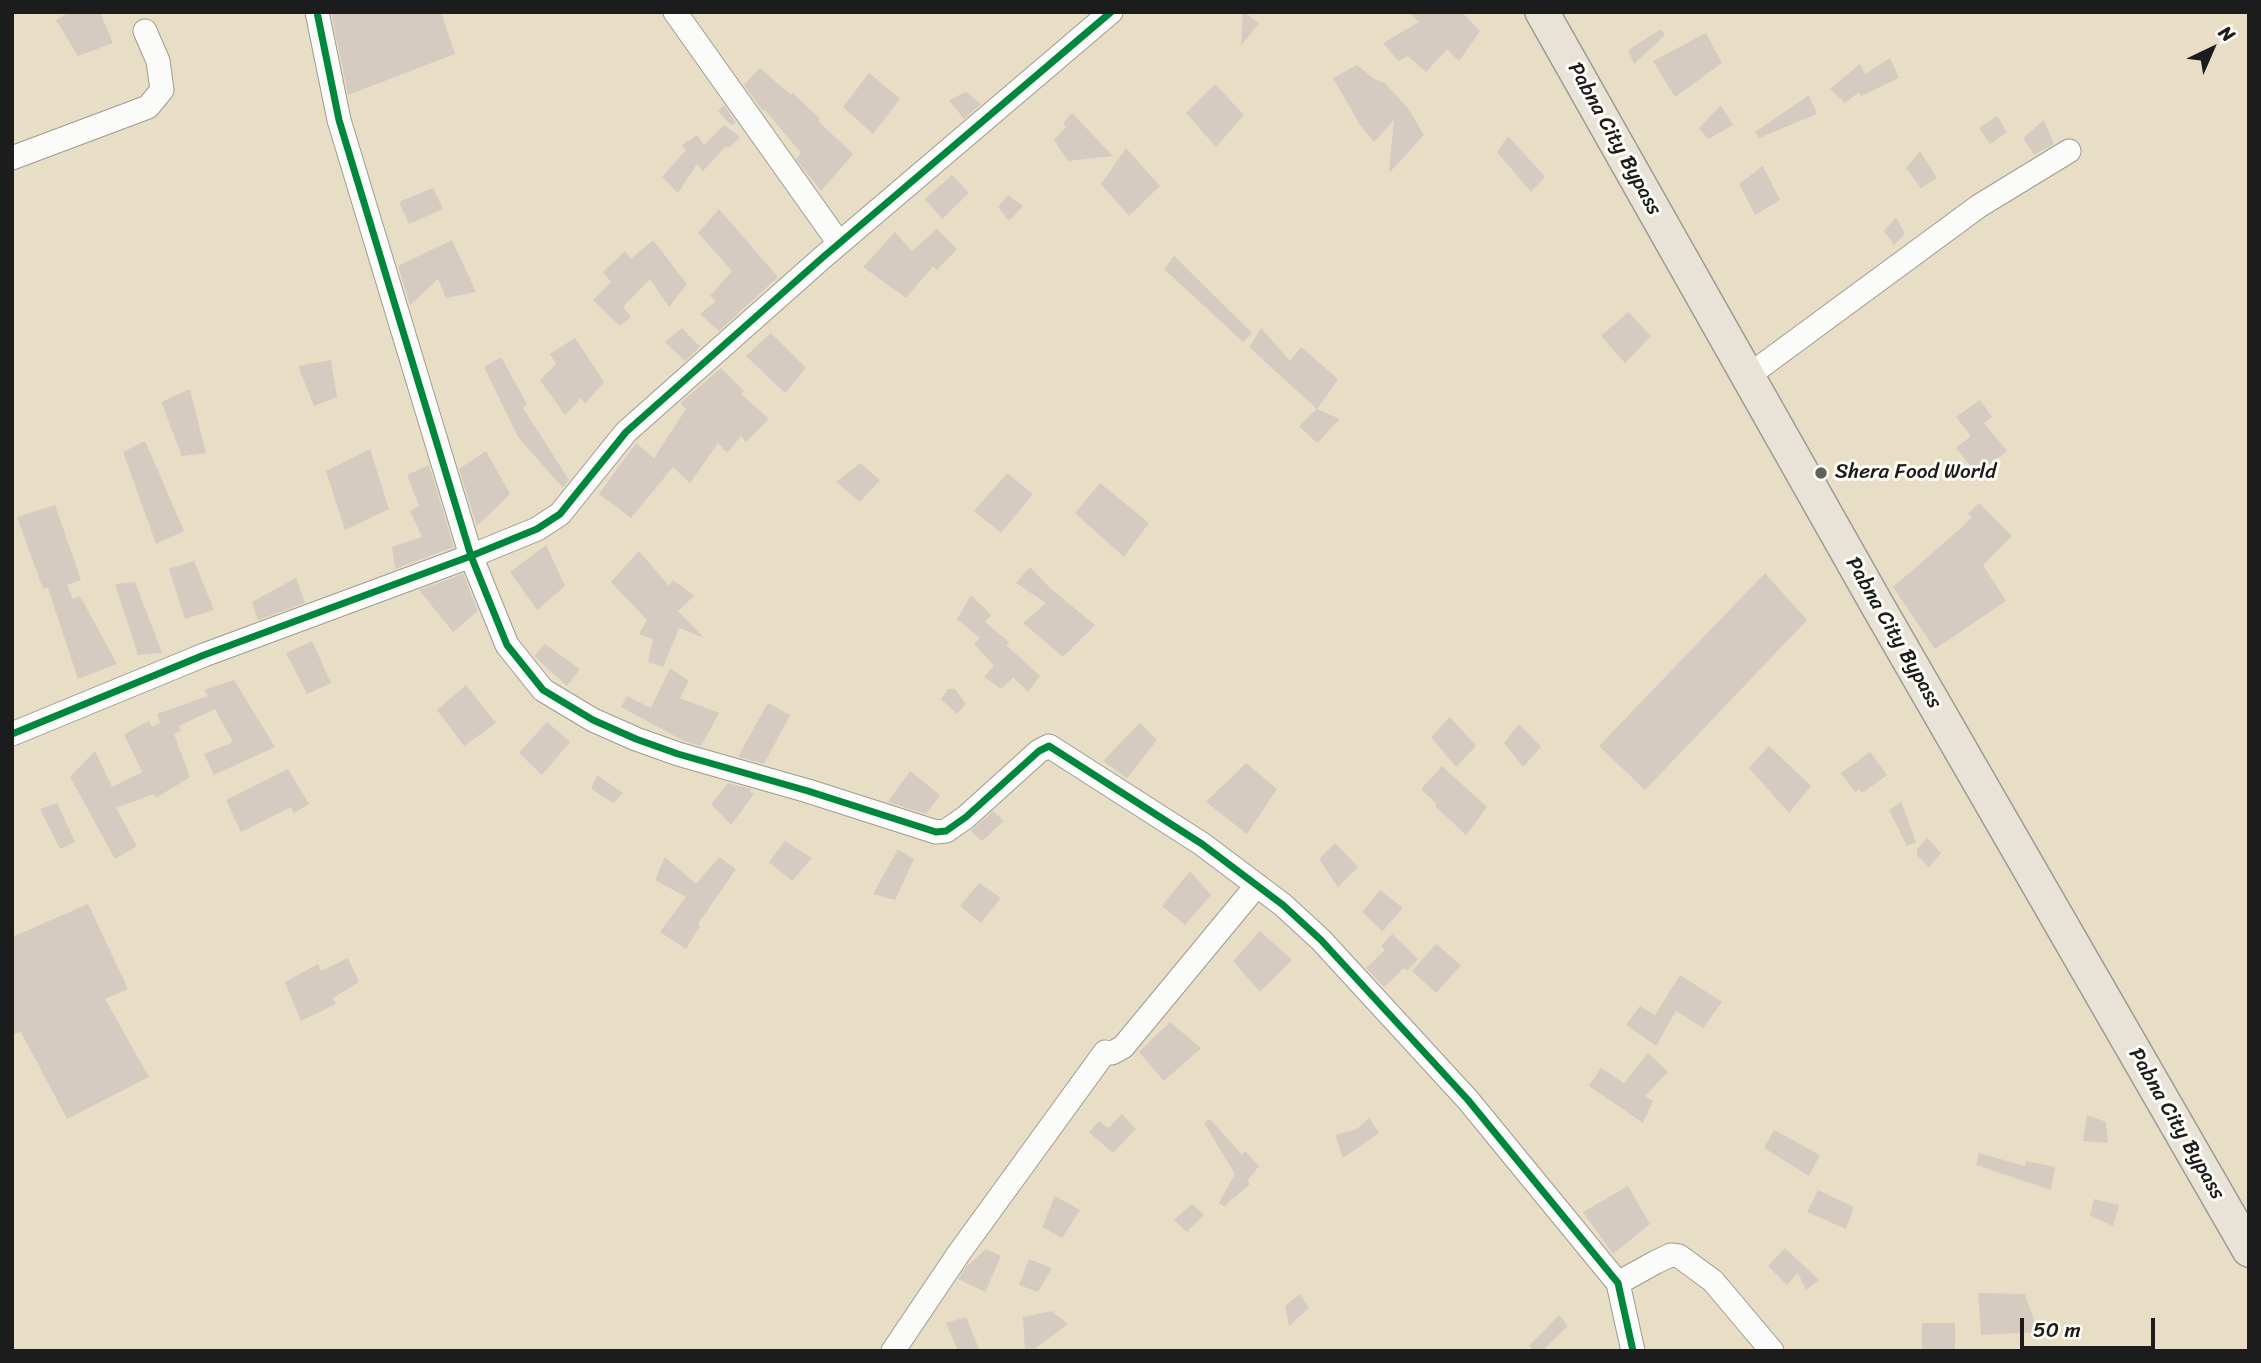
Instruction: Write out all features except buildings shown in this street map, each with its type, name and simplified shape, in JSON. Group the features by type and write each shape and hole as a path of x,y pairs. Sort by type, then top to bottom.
{"highway":[{"name":"Pabna City Bypass","path":"1542,12 2249,1250"}],"street":[{"path":"317,12 339,120 471,556 507,645 543,690 593,720 636,739 936,832 946,831 967,817 1039,751 1049,746 1202,844 1257,885 1321,940 1468,1100 1618,1283 1633,1351"},
{"path":"675,12 839,243"},
{"path":"12,734 204,655 537,529 559,514 626,432 839,243 1111,12"},
{"path":"12,158 148,107 162,90 158,61 145,32"},
{"path":"1748,376 1979,206 2069,151"},
{"path":"899,1347 959,1252 1105,1052 1112,1053 1123,1047 1257,885"},
{"path":"1618,1283 1663,1258 1679,1256 1713,1281 1772,1351"}],"shaded area":[{"path":"12,12 2249,12 2249,1351 12,1351"}],"cycle path":[{"path":"317,12 339,120 471,556 507,645 543,690 593,720 636,739 936,832 946,831 966,817 1039,751 1049,746 1202,844 1283,905 1321,940 1468,1100 1618,1283 1633,1351"},
{"path":"12,734 204,655 471,556 537,529 560,514 626,432 822,258 1111,12"}],"place":[{"name":"Shera Food World","path":"1821,473"}]}
